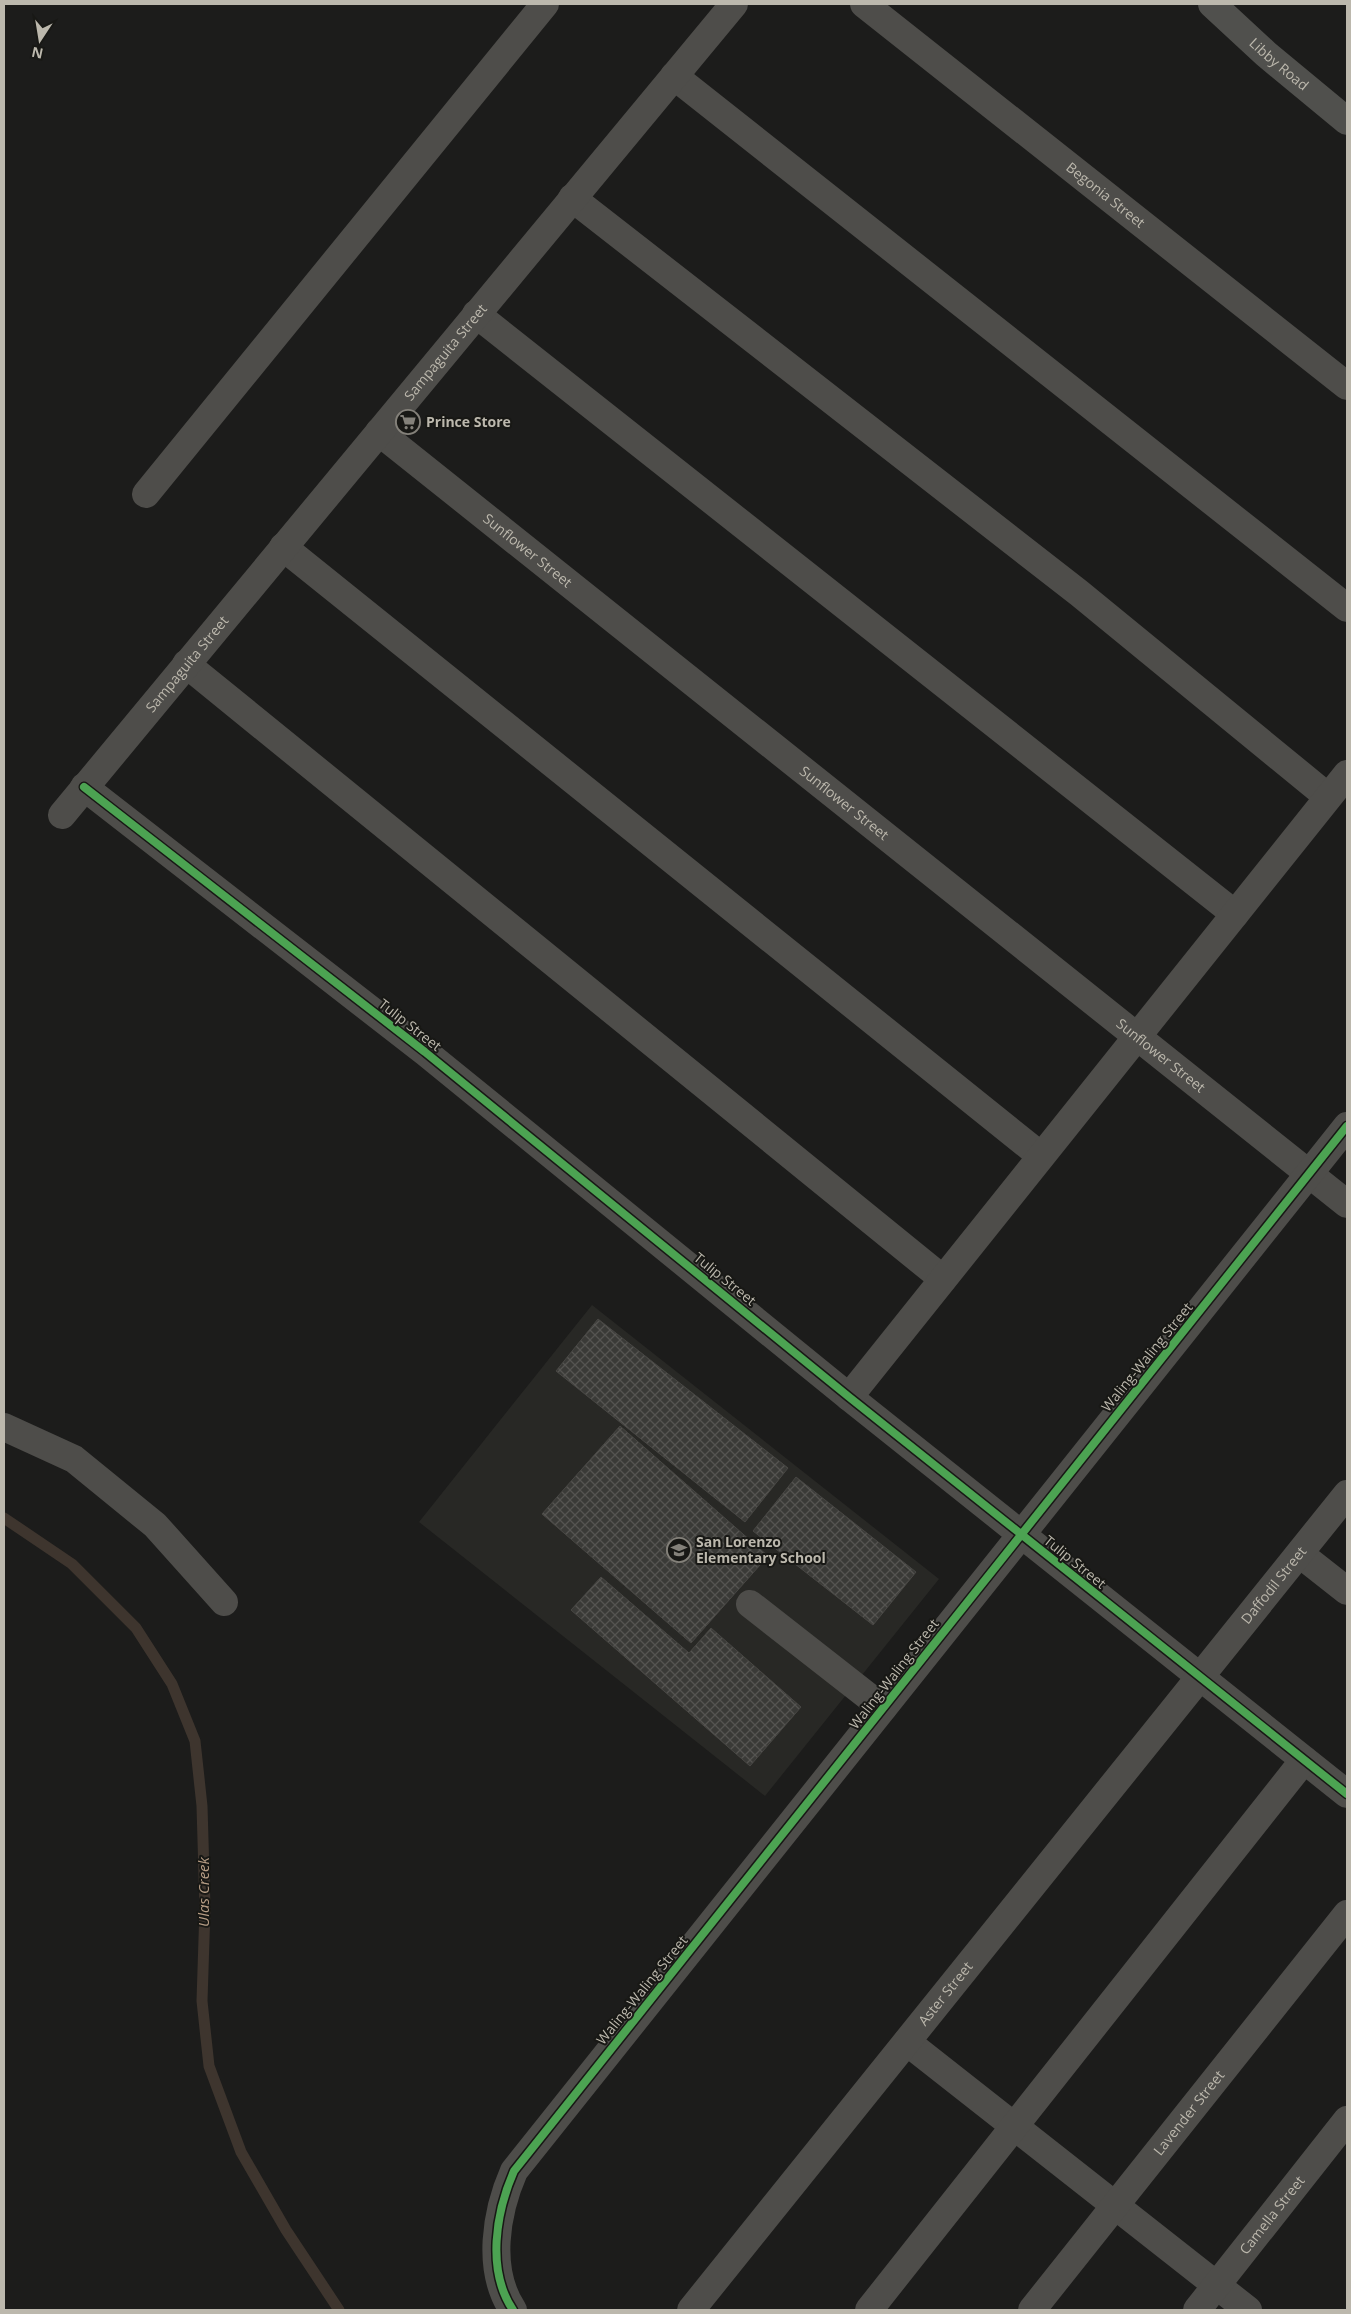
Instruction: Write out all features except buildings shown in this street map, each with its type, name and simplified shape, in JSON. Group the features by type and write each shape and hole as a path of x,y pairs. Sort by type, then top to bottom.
{"main road":[{"name":"Libby Road","path":"1212,4 1266,54 1347,121"}],"street":[{"path":"146,494 545,4"},
{"name":"Sampaguita Street","path":"62,814 734,4"},
{"name":"Begonia Street","path":"864,4 1347,386"},
{"path":"674,76 1347,608"},
{"path":"572,198 1079,593 1328,797"},
{"path":"476,314 1235,914"},
{"name":"Sunflower Street","path":"378,432 1347,1204"},
{"path":"283,547 1041,1156"},
{"path":"186,664 943,1278"},
{"path":"849,1397 1347,774"},
{"name":"Tulip Street","path":"84,787 425,1052 849,1397 1347,1794"},
{"name":"Waling-Waling Street","path":"514,2310 509,2303 500,2278 497,2253 498,2225 504,2194 514,2171 1347,1126"},
{"path":"4,1426 74,1460 155,1525 224,1602"},
{"name":"Daffodil Street","path":"1201,1678 1347,1494"},
{"path":"1300,1554 1347,1591"},
{"path":"750,1604 883,1708"},
{"name":"Aster Street","path":"691,2310 1201,1678"},
{"path":"869,2310 1304,1760"},
{"name":"Lavender Street","path":"1032,2310 1347,1914"},
{"path":"907,2042 1248,2310"},
{"name":"Camella Street","path":"1197,2310 1347,2120"}],"shaded area":[{"name":"San Lorenzo Elementary School","path":"592,1305 939,1579 765,1796 419,1522"}],"waterway":[{"name":"Ulas Creek","path":"4,1518 72,1564 136,1628 172,1684 195,1741 202,1806 205,1908 202,2001 209,2066 241,2152 286,2230 339,2310"}],"cycle path":[{"path":"84,787 425,1052 849,1397 1347,1794"},
{"path":"513,2310 499,2277 497,2241 502,2204 514,2171 1347,1126"}],"place":[{"name":"Prince Store","path":"408,422"},
{"name":"San Lorenzo Elementary School","path":"679,1550"}]}
